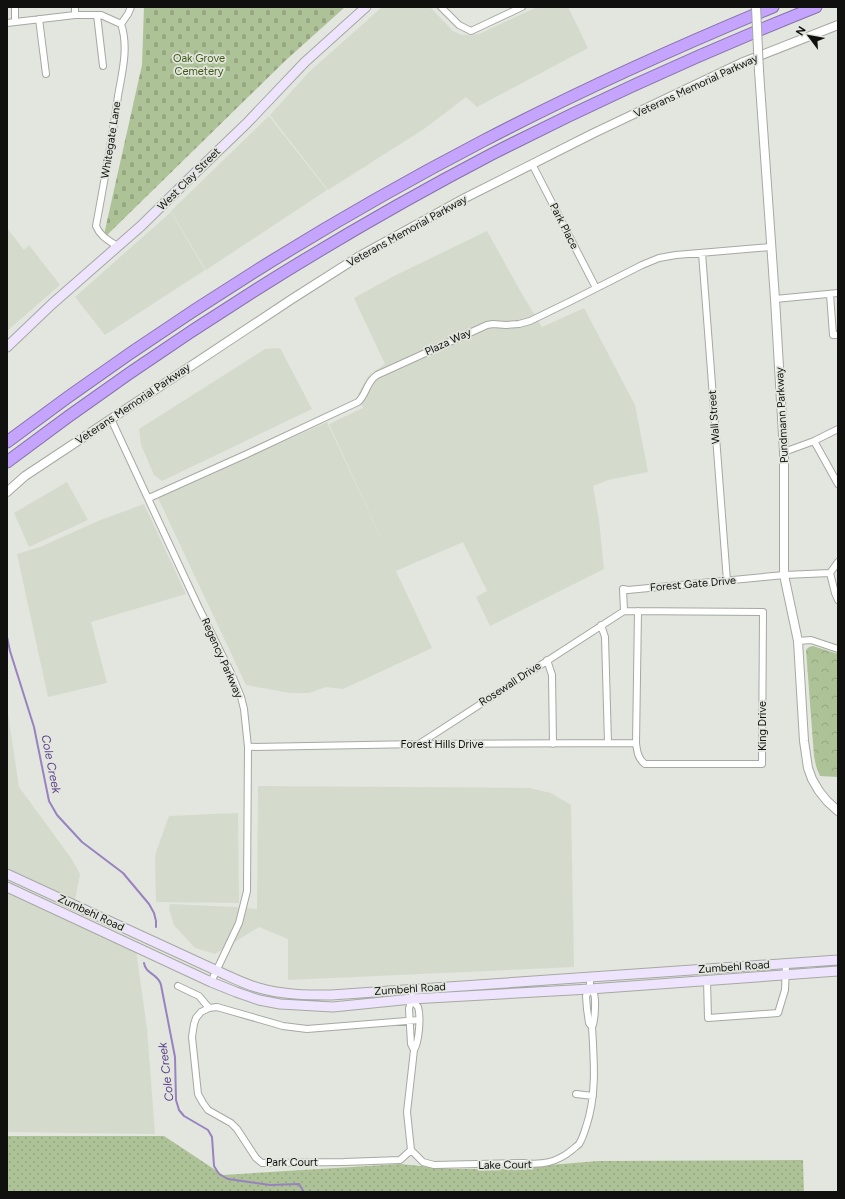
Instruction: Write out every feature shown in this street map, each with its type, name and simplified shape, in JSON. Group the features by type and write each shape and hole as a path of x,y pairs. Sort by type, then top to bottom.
{"highway":[{"path":"7,442 85,385 181,319 255,272 368,204 483,141 562,102 682,46 773,7"},
{"path":"7,462 135,369 231,306 303,261 417,195 492,154 602,100 720,47 816,7"},
{"path":"7,469 45,433"}],"main road":[{"name":"West Clay Street","path":"7,347 52,304 141,226 246,123 305,62 366,7"},
{"name":"Zumbehl Road","path":"7,874 216,971 258,988 280,993 331,995 838,960"},
{"name":"Zumbehl Road","path":"7,887 211,982 259,1000 280,1004 333,1007 412,999 590,989 838,971"},
{"path":"113,936 118,926"}],"street":[{"path":"16,7 16,22"},
{"path":"75,7 75,16"},
{"path":"7,23 39,19 101,15 121,24 131,7"},
{"path":"441,7 459,25 471,30 522,7"},
{"name":"Pundmann Parkway","path":"756,7 771,247 776,299 784,452 784,576 798,641 804,741 808,768 819,791 838,811"},
{"path":"97,15 103,66"},
{"path":"39,19 46,74"},
{"name":"Whitegate Lane","path":"117,246 101,235 96,226 123,62 125,43 121,24"},
{"name":"Veterans Memorial Parkway","path":"7,492 25,476 358,257 465,198 600,130 741,63 838,26"},
{"name":"Park Place","path":"532,164 596,288"},
{"name":"Plaza Way","path":"148,498 358,402 365,393 370,381 377,375 487,325 524,323 659,258 771,247"},
{"name":"Wall Street","path":"702,253 727,581"},
{"path":"776,299 838,293"},
{"path":"830,294 832,336 838,335"},
{"name":"Regency Parkway","path":"111,419 241,697 244,709 248,747 247,891 239,923 211,982"},
{"path":"784,452 814,441 838,429"},
{"path":"814,441 838,484"},
{"path":"838,562 830,573 834,592 838,600"},
{"name":"Forest Gate Drive","path":"624,611 623,589 642,589 830,573"},
{"path":"624,611 638,611"},
{"name":"Rosewall Drive","path":"419,744 624,611"},
{"name":"King Drive","path":"638,611 763,612 762,764 645,764 641,761 636,743 638,611"},
{"path":"601,625 605,637 608,743"},
{"path":"798,641 811,640 838,649"},
{"path":"547,660 552,675 553,744"},
{"name":"Forest Hills Drive","path":"248,747 419,744 636,743"},
{"path":"707,980 708,1018 778,1013 786,990 786,964"},
{"name":"Lake Court","path":"411,1150 423,1162 434,1165 536,1164 553,1161 565,1156 578,1145 582,1139 590,1115 593,1096 594,1060 592,1026 589,1023 586,996 590,989 590,978"},
{"path":"178,986 199,996 209,1008 217,1007 283,1026 307,1029 419,1020"},
{"path":"412,989 412,999 409,1009 411,1044 414,1050"},
{"path":"411,1150 406,1112 419,1020 418,1008 412,999"},
{"name":"Park Court","path":"209,1008 201,1012 196,1018 192,1037 198,1094 208,1110 231,1123 237,1129 256,1158 262,1163 400,1160 411,1150"},
{"path":"576,1094 593,1096"}],"shaded area":[{"path":"382,7 430,7 453,31 462,35 479,34 537,7 568,7 588,48 477,107 466,97 424,129 328,190 270,115 309,72"},
{"path":"269,116 327,190 206,270 171,211"},
{"path":"171,212 205,270 105,335 75,297"},
{"path":"7,228 24,250 29,245 60,285 7,331"},
{"path":"487,231 542,327 584,308 635,405 648,472 608,480 593,486 599,520 604,569 490,626 476,597 487,591 463,542 396,571 432,648 343,689 326,687 309,693 290,693 246,685 158,498 327,422 392,562 329,424 363,408 358,394 368,376 385,364 354,298 394,276"},
{"path":"280,348 312,409 162,481 154,475 141,445 139,429 265,349"},
{"path":"67,482 88,520 29,547 14,513"},
{"path":"144,504 186,594 91,622 107,683 48,697 17,554 40,547 98,521"},
{"path":"7,707 19,787 71,858 80,874 75,900 7,868"},
{"path":"258,786 529,788 551,793 571,805 574,967 288,980 288,939 259,927 215,954 195,948 174,925 169,909 170,904 257,909"},
{"path":"238,813 239,903 156,902 155,858 169,816"},
{"path":"7,892 136,950 147,1028 155,1134 7,1132"}],"green space":[{"name":"Oak Grove Cemetery","path":"144,7 345,7 285,61 103,239 142,65"},
{"path":"813,646 838,654 838,777 820,776 814,756 806,650"},
{"path":"7,1136 164,1136 223,1175 400,1164 453,1169 501,1169 598,1161 803,1160 804,1192 7,1192"}],"waterway":[{"name":"Cole Creek","path":"7,637 34,727 49,801 57,815 82,842 123,873 149,904 154,913 156,927"},
{"name":"Cole Creek","path":"144,963 147,970 157,978 161,985 175,1057 176,1100 179,1110 184,1116 208,1130 212,1137 214,1166 219,1174 228,1179 270,1185 299,1184 304,1192"}]}
